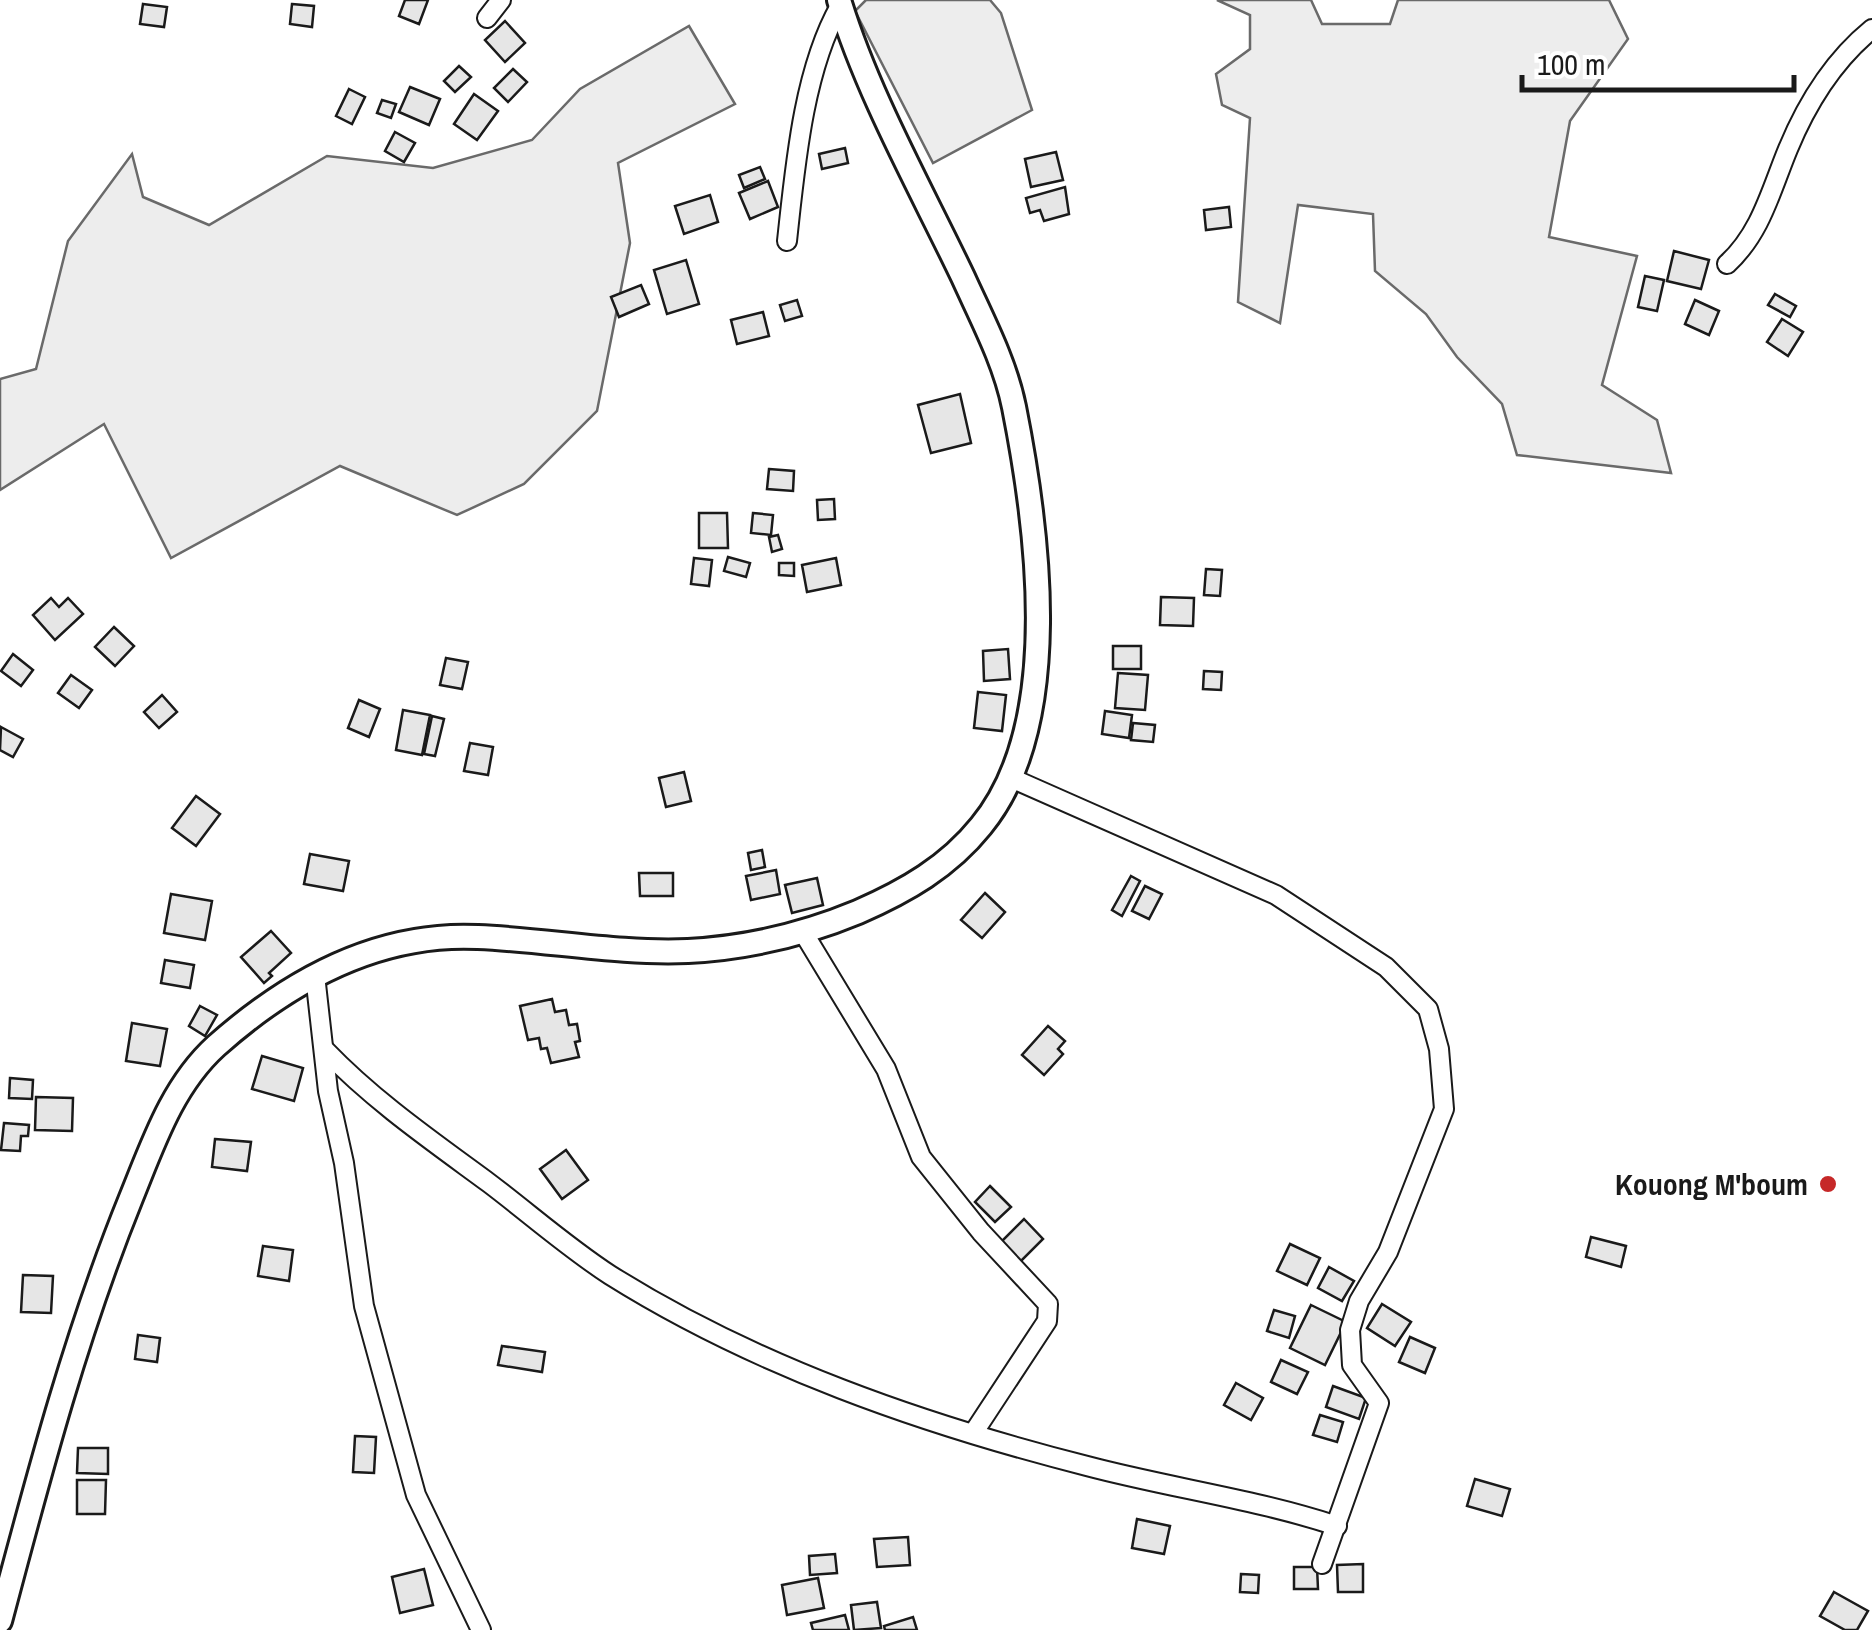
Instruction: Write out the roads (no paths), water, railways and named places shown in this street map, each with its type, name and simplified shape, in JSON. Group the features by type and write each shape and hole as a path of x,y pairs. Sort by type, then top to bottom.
{"street":[{"path":"487,18 502,0"},
{"path":"787,241 796,154 839,3"},
{"path":"0,1621 95,1287 162,1124 181,1088 211,1050 254,1014 315,975 378,949 434,937 683,951 803,932 922,881 954,856 986,822 1011,778 1034,685 1036,572 1029,492 1013,401 980,313 839,3"},
{"path":"1727,264 1746,246 1758,226 1790,143 1824,82 1840,58 1872,29"},
{"path":"1011,778 1276,894 1386,966 1428,1009 1441,1060 1444,1110 1412,1197 1388,1252 1359,1301 1350,1330 1352,1365 1379,1403 1322,1564"},
{"path":"803,932 886,1069 922,1157 982,1232 1048,1304 1047,1321 974,1432"},
{"path":"315,975 355,1260 381,1372 416,1495 481,1630"},
{"path":"325,1050 382,1103 556,1237 647,1297 732,1344 824,1382 1087,1466 1239,1498 1337,1526"}],"place":[{"name":"Kouong M'boum","path":"1828,1184"}]}
